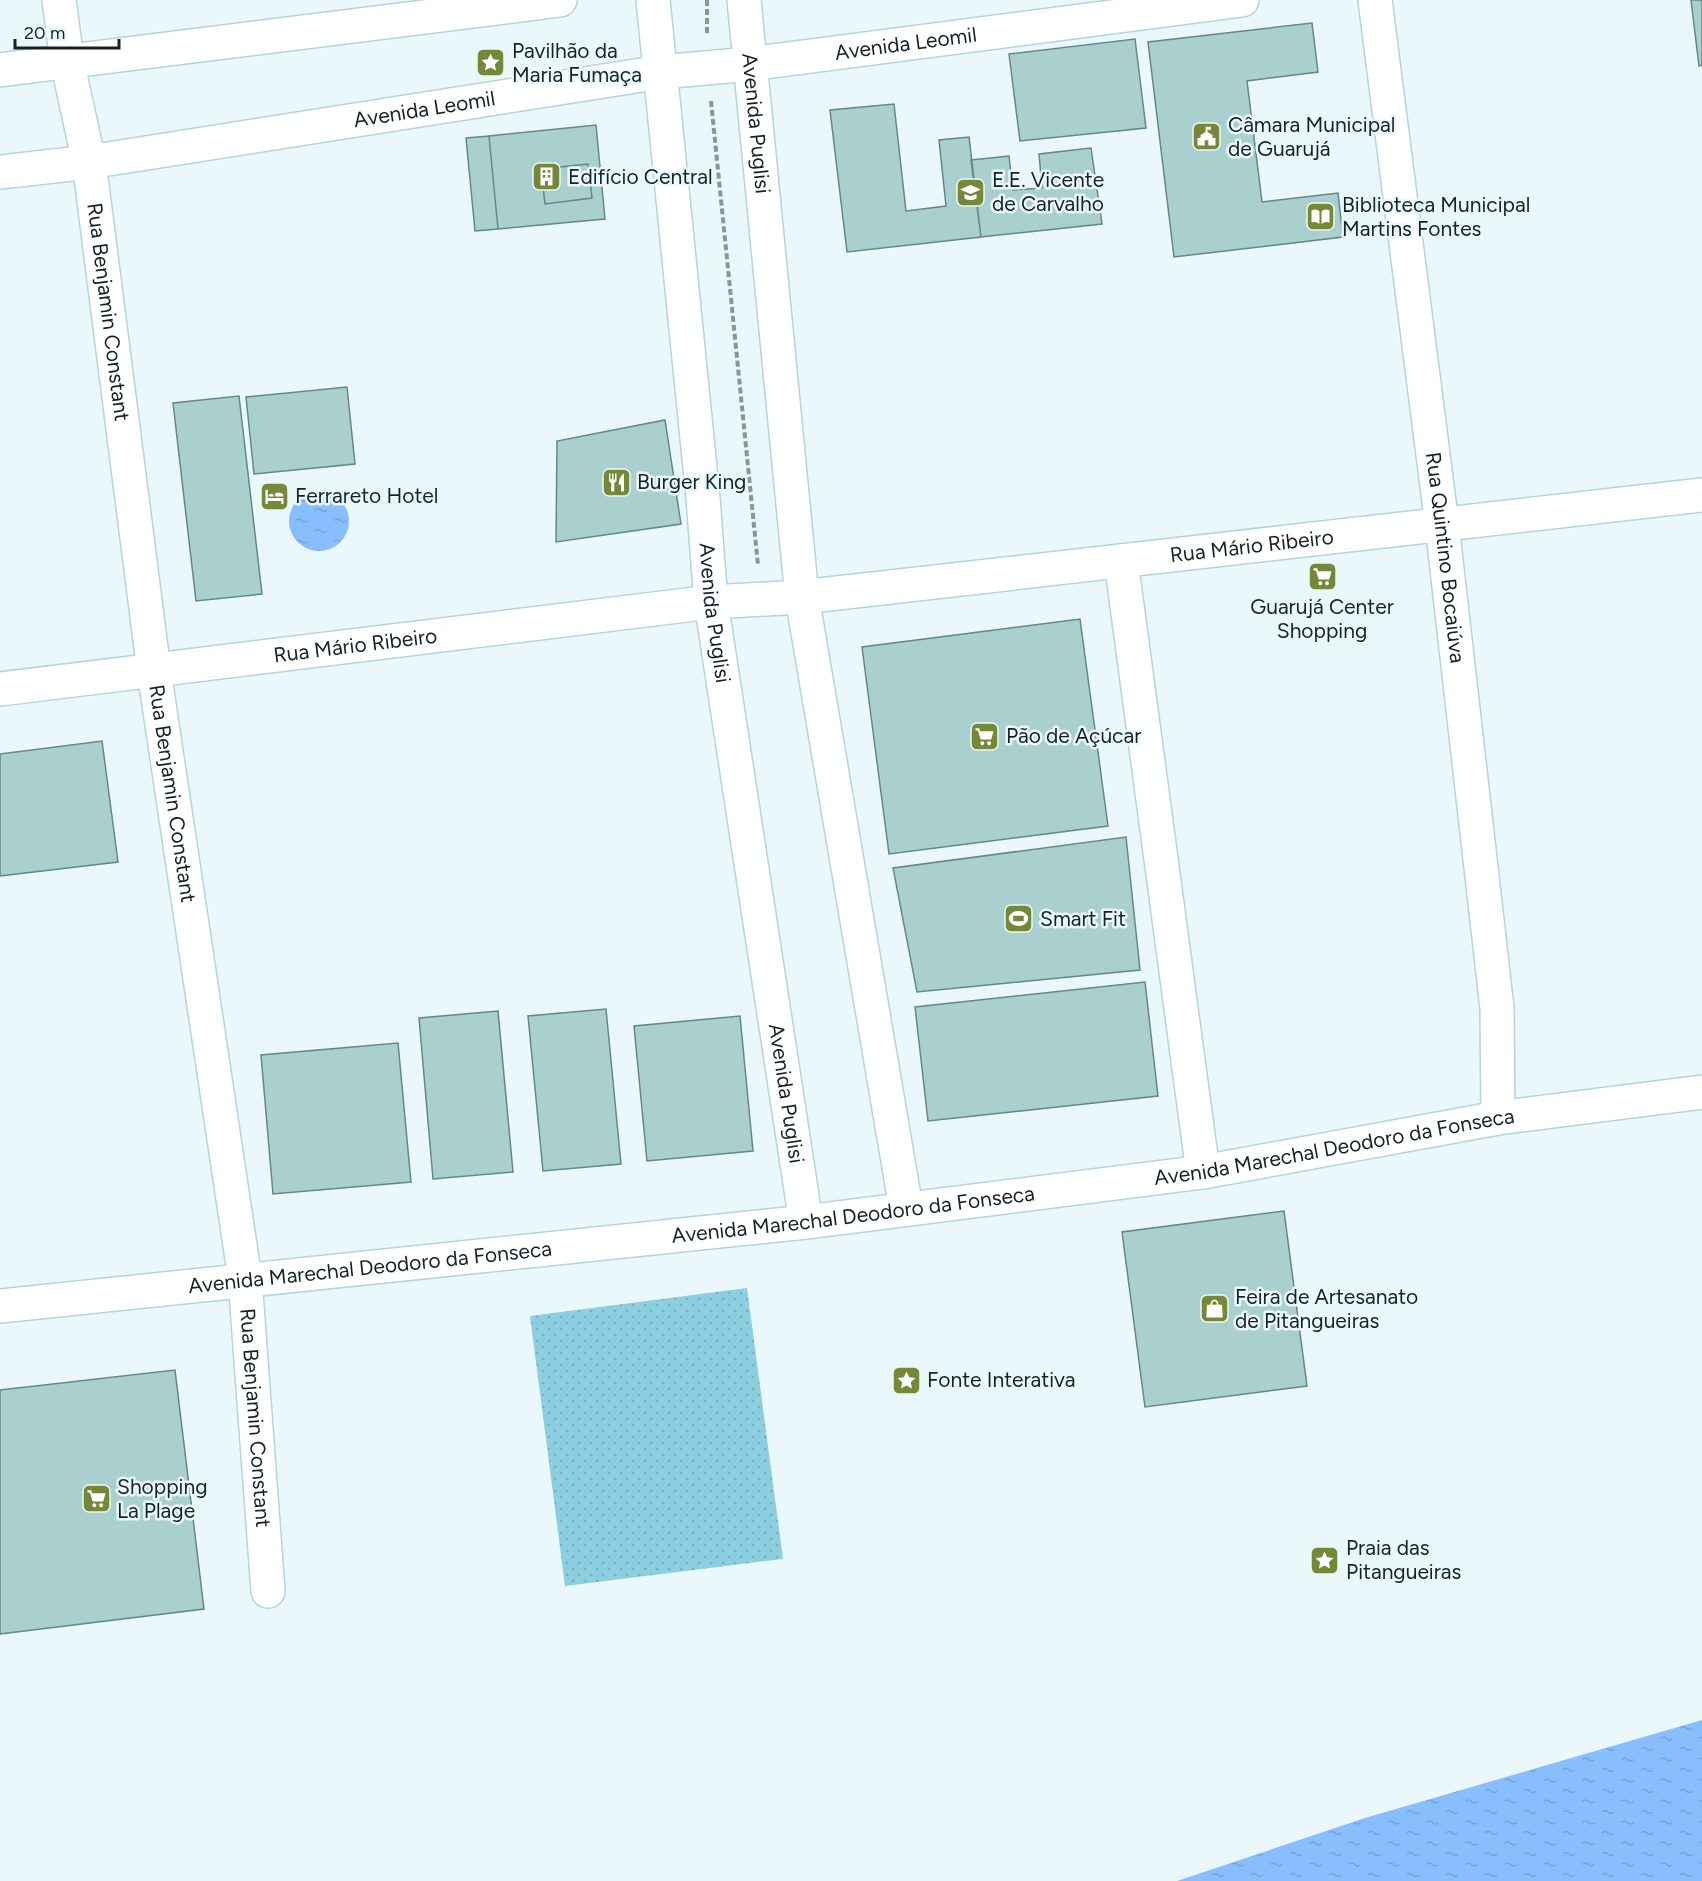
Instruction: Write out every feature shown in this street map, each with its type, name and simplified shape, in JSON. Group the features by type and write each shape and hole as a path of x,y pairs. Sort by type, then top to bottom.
{"street":[{"name":"Rua Benjamin Constant","path":"59,0 67,61 89,162 154,671 245,1279 268,1591"},
{"path":"0,70 560,0"},
{"name":"Avenida Puglisi","path":"653,0 703,498 711,602 806,1221"},
{"name":"Avenida Puglisi","path":"744,0 802,597 906,1208"},
{"name":"Avenida Leomil","path":"0,172 89,162 661,72 750,64 1242,0"},
{"name":"Rua Quintino Bocaiúva","path":"1375,0 1442,525 1497,1008 1498,1118"},
{"name":"Rua Mário Ribeiro","path":"0,689 711,602 802,597 1702,495"},
{"path":"1121,561 1203,1172"},
{"name":"Avenida Marechal Deodoro da Fonseca","path":"0,1306 806,1221 1203,1172 1498,1118 1702,1092"}],"path":[{"path":"707,0 708,67 761,599"}],"shaded area":[{"path":"747,1288 783,1559 565,1586 530,1316"}],"water":[{"path":"313,491 325,491 336,496 344,504 349,521 347,533 336,546 325,551 313,551 302,546 294,538 289,527 289,515 294,504 302,496"},
{"path":"1702,1720 1702,1881 1177,1881 1365,1818"}],"building":[{"path":"1691,0 1702,0 1702,65 1699,66"},
{"name":"Câmara Municipal de Guarujá","path":"1312,23 1318,72 1247,81 1262,202 1338,193 1343,237 1174,257 1148,42"},
{"path":"1135,39 1146,128 1020,141 1009,54"},
{"path":"894,104 906,211 946,206 939,140 969,137 981,237 847,252 830,110"},
{"name":"Edifício Central","path":"596,125 605,219 498,229 489,136"},
{"path":"489,136 498,229 475,231 466,138"},
{"path":"1091,148 1102,224 981,237 971,160 1009,156 1013,190 1042,188 1039,154"},
{"path":"588,164 592,198 545,204 541,169"},
{"path":"347,387 355,464 254,474 246,397"},
{"path":"239,396 262,594 196,601 173,403"},
{"name":"Burger King","path":"665,420 681,524 556,542 557,441"},
{"name":"Pão de Açúcar","path":"1080,619 1108,826 889,854 862,647"},
{"path":"102,741 118,862 0,876 0,754"},
{"name":"Smart Fit","path":"1126,837 1140,970 917,992 893,868"},
{"path":"1145,982 1158,1096 928,1121 915,1007"},
{"path":"606,1009 621,1164 543,1171 528,1016"},
{"path":"498,1011 513,1172 433,1179 419,1018"},
{"path":"740,1016 753,1151 647,1161 634,1026"},
{"path":"398,1043 411,1182 273,1194 261,1055"},
{"name":"Feira de Artesanato de Pitangueiras","path":"1284,1211 1307,1386 1145,1407 1122,1232"},
{"name":"Shopping La Plage","path":"175,1370 204,1609 0,1634 0,1390"}],"place":[{"name":"Pavilhão da Maria Fumaça","path":"491,63"},
{"name":"Câmara Municipal de Guarujá","path":"1207,137"},
{"name":"Edifício Central","path":"547,177"},
{"name":"E.E. Vicente de Carvalho","path":"971,192"},
{"name":"Biblioteca Municipal Martins Fontes","path":"1321,217"},
{"name":"Burger King","path":"616,482"},
{"name":"Ferrareto Hotel","path":"274,496"},
{"name":"Guarujá Center Shopping","path":"1322,576"},
{"name":"Pão de Açúcar","path":"985,736"},
{"name":"Smart Fit","path":"1019,919"},
{"name":"Feira de Artesanato de Pitangueiras","path":"1214,1309"},
{"name":"Fonte Interativa","path":"906,1380"},
{"name":"Shopping La Plage","path":"96,1499"},
{"name":"Praia das Pitangueiras","path":"1325,1560"}]}
